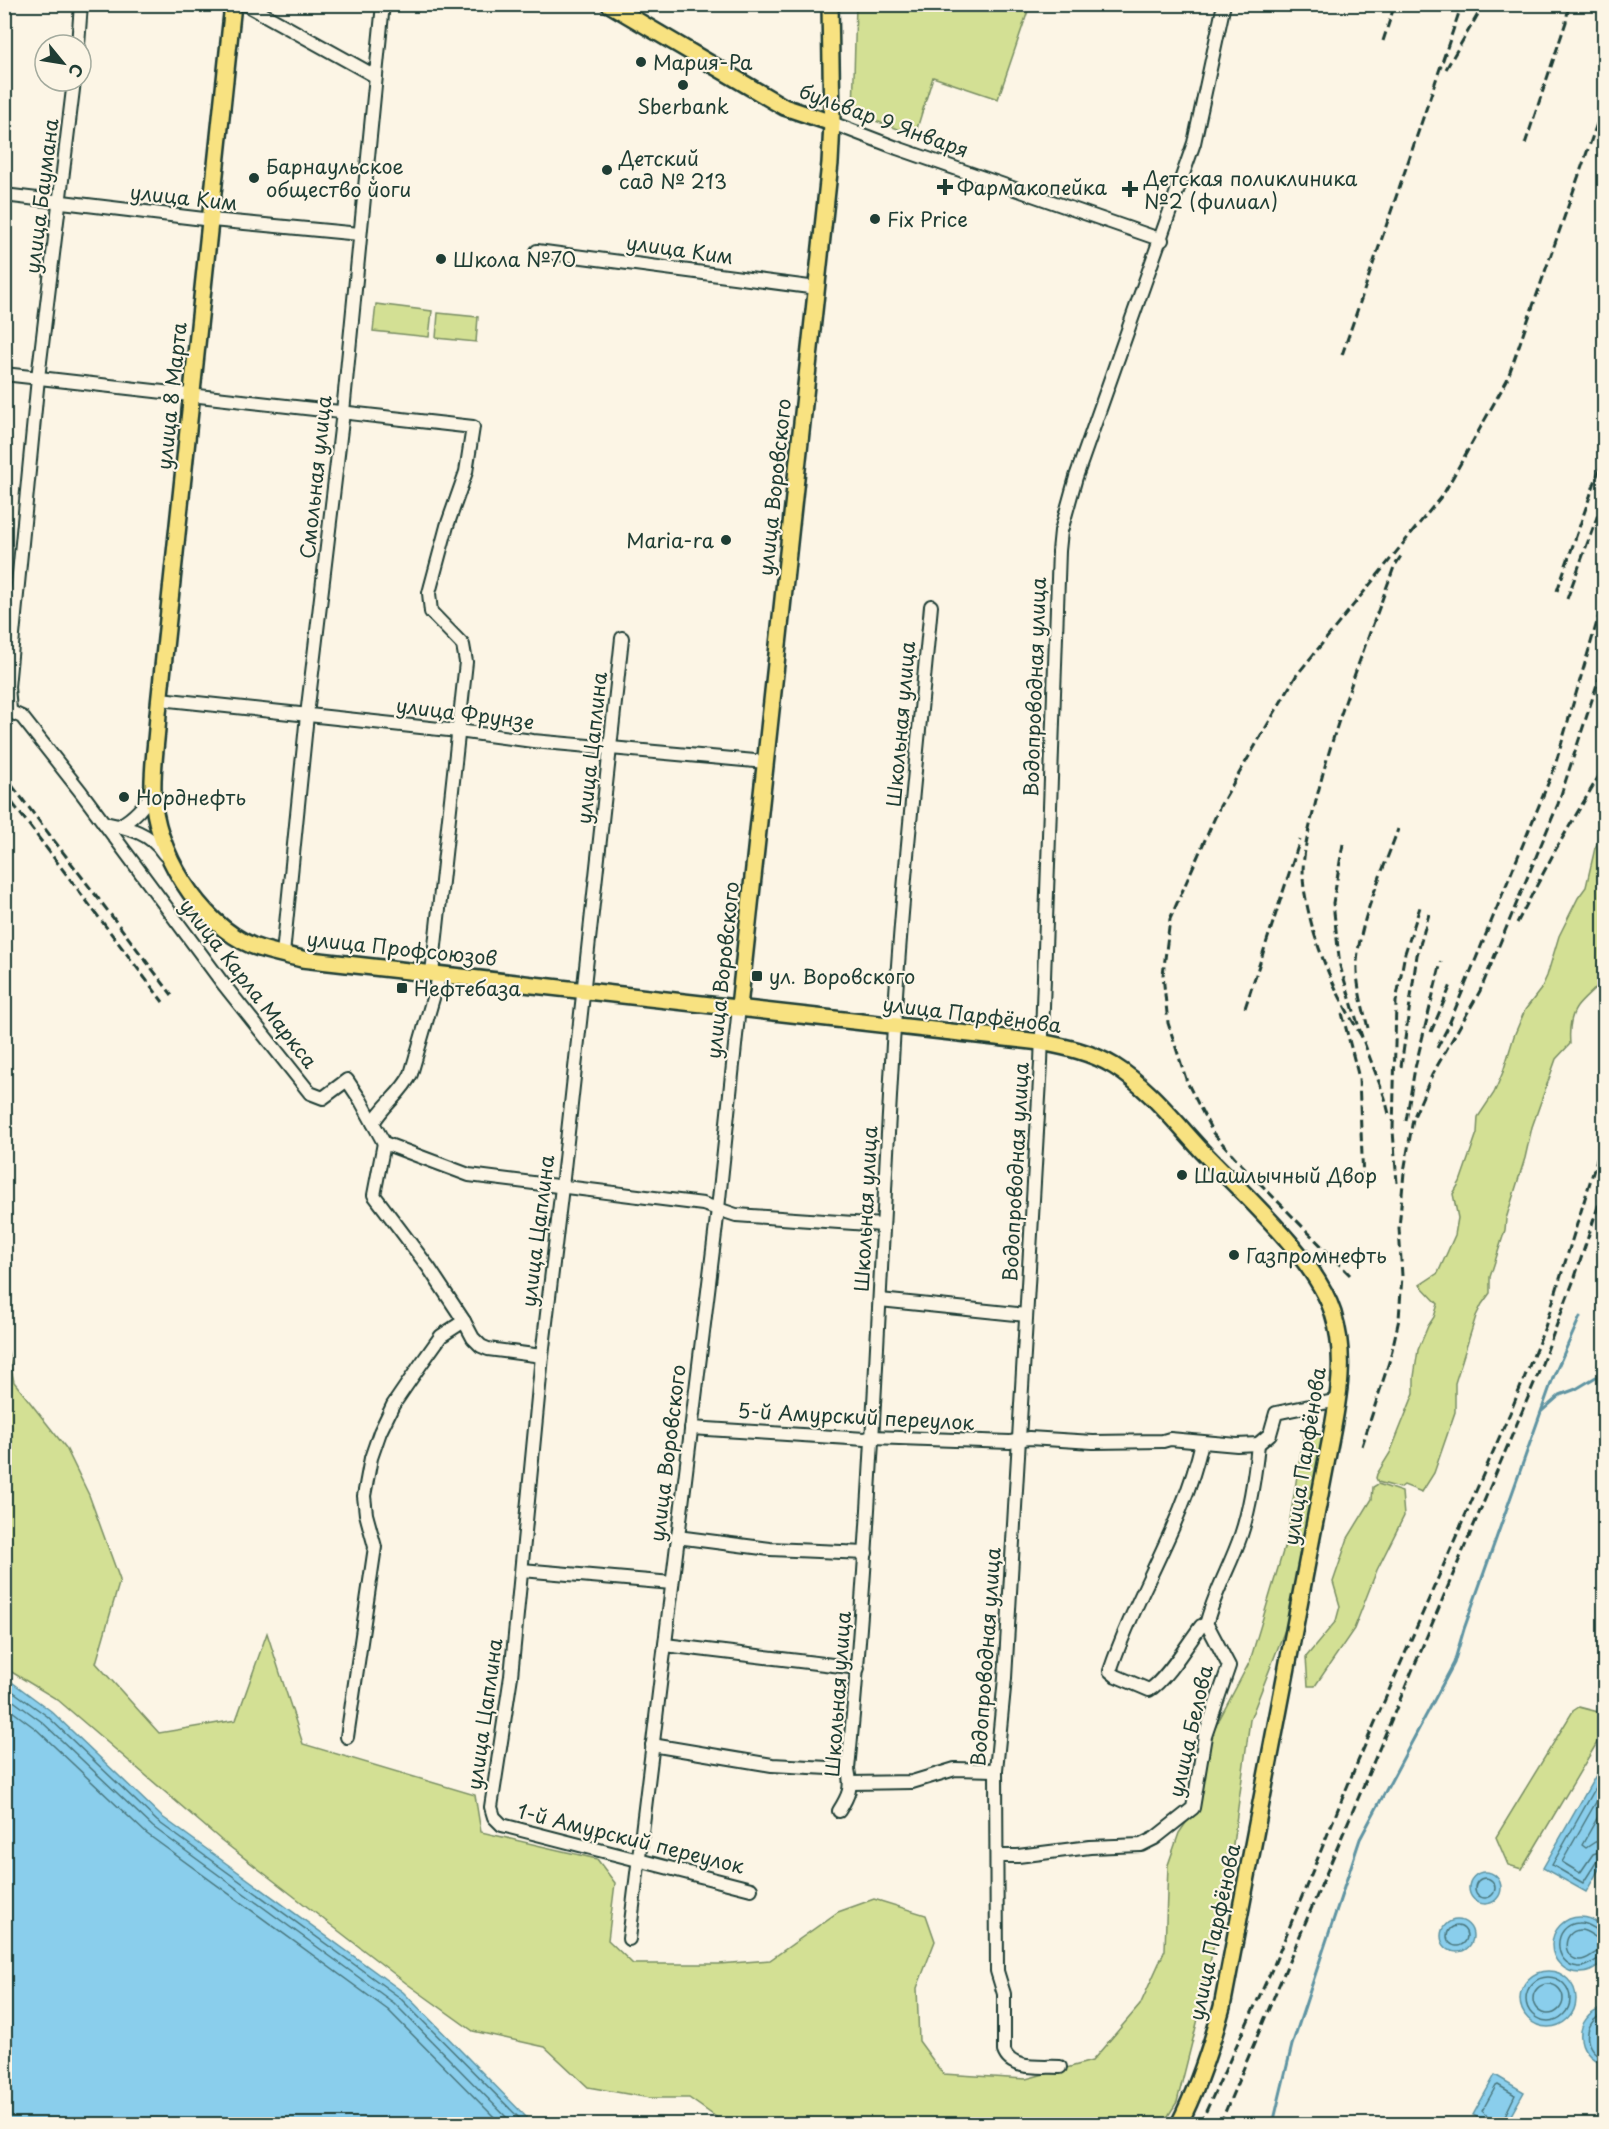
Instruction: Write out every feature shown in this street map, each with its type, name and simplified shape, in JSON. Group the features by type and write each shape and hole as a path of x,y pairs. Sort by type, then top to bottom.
{"main road":[{"name":"улица 8 Марта","path":"153,792 160,699 233,4"},
{"name":"бульвар 9 Января","path":"609,4 784,107 832,123"},
{"name":"улица Воровского","path":"739,1008 817,288 832,123 830,4"},
{"name":"улица Профсоюзов","path":"153,792 156,820 172,865 208,914 227,931 253,946 339,964 584,989 739,1008"},
{"name":"улица Парфёнова","path":"739,1008 1040,1042 1094,1056 1114,1066 1131,1078 1161,1107 1279,1231 1300,1256 1323,1290 1333,1311 1339,1334 1341,1369 1338,1400 1222,2007 1212,2045 1179,2124"}],"street":[{"path":"79,33 81,4"},
{"path":"245,4 375,76"},
{"name":"Смольная улица","path":"283,954 307,715 343,412 383,4"},
{"name":"Водопроводная улица","path":"1059,2067 1013,2064 1006,2059 1004,2051 1004,1994 997,1971 996,1770 1005,1678 1026,1315 1040,1042 1061,531 1076,477 1162,240 1194,143 1224,4"},
{"name":"улица Баумана","path":"7,710 38,378 73,93"},
{"name":"бульвар 9 Января","path":"832,123 1162,240"},
{"name":"улица Ким","path":"4,195 212,220 360,234"},
{"name":"улица Ким","path":"537,250 817,288"},
{"path":"4,374 473,427 466,472 447,526 429,592 431,612 463,645 466,662 436,974 411,1074 373,1122"},
{"name":"Школьная улица","path":"838,1811 847,1797 851,1783 848,1769 866,1553 894,1025 931,606"},
{"name":"улица Цаплина","path":"502,1825 494,1817 491,1808 511,1676 542,1356 622,638"},
{"name":"улица Фрунзе","path":"160,699 610,749 766,762"},
{"name":"улица Карла Маркса","path":"7,710 22,717 221,981 310,1093 323,1098 347,1080 384,1143"},
{"path":"119,826 132,819 142,809 153,792"},
{"path":"104,823 151,838 158,844 172,865"},
{"name":"улица Воровского","path":"629,1939 718,1209 739,1008"},
{"path":"542,1356 488,1349 473,1338 429,1268 374,1196 384,1143 469,1175 703,1203 736,1215 883,1225"},
{"path":"880,1300 1026,1315"},
{"path":"347,1737 375,1547 366,1514 364,1496 371,1458 393,1405 441,1336 464,1321"},
{"path":"1206,1625 1210,1609 1244,1525 1253,1493 1258,1444 1270,1434 1276,1413 1338,1400"},
{"name":"5-й Амурский переулок","path":"691,1428 865,1439 872,1437 1010,1442 1029,1438 1093,1442 1170,1439 1237,1445 1258,1444"},
{"name":"улица Белова","path":"997,1856 1018,1856 1090,1847 1141,1845 1155,1838 1189,1813 1196,1801 1205,1736 1229,1666 1206,1625 1201,1626 1154,1688 1149,1690 1116,1676 1110,1671 1180,1509 1197,1465 1202,1442"},
{"path":"677,1538 770,1549 866,1553"},
{"path":"522,1570 672,1583"},
{"path":"665,1645 858,1668"},
{"path":"652,1745 772,1765 848,1769"},
{"path":"851,1783 912,1782 955,1769 996,1770"},
{"name":"1-й Амурский переулок","path":"502,1825 751,1889"}],"green space":[{"path":"856,4 1030,5 998,99 933,77 915,135 853,113"},
{"path":"376,304 432,311 429,337 373,331"},
{"path":"438,313 478,317 476,342 436,338"},
{"path":"1604,834 1604,974 1599,984 1574,1011 1570,1025 1570,1044 1556,1059 1532,1127 1490,1277 1490,1293 1476,1316 1455,1383 1455,1412 1434,1473 1422,1492 1404,1485 1400,1488 1378,1482 1377,1474 1390,1453 1414,1393 1418,1350 1438,1304 1420,1285 1438,1273 1455,1235 1458,1218 1453,1194 1460,1182 1477,1133 1478,1117 1494,1093 1525,1010 1541,989 1547,976 1559,936 1586,887 1595,848"},
{"path":"4,1335 14,1382 66,1448 89,1495 120,1580 96,1663 159,1733 236,1720 267,1633 303,1744 475,1795 481,1832 597,1859 615,1883 608,1940 633,1964 719,1964 770,1960 838,1912 874,1899 926,1915 935,1941 917,1988 919,2041 943,2074 1026,2079 1092,2061 1140,2005 1165,1950 1168,1865 1179,1833 1197,1807 1207,1743 1250,1661 1287,1538 1305,1426 1325,1434 1286,1627 1250,1720 1229,1873 1198,2019 1177,2102 1163,2124 726,2124 689,2098 650,2098 588,2087 545,2047 473,2031 406,1983 221,1840 58,1700 5,1668"},
{"path":"1378,1484 1402,1492 1404,1516 1377,1570 1354,1629 1315,1686 1308,1686 1306,1657 1336,1621 1340,1606 1333,1582 1348,1538 1372,1499 1373,1487"},
{"path":"1579,1707 1602,1713 1604,1731 1522,1869 1508,1865 1496,1837 1573,1711"}],"water":[{"path":"5,1677 51,1711 161,1816 403,1992 533,2124 5,2124"},
{"path":"1604,1761 1604,1860 1586,1892 1543,1868"},
{"path":"1485,1872 1496,1877 1501,1888 1496,1899 1485,1904 1474,1899 1469,1888 1474,1877"},
{"path":"1580,1917 1591,1919 1600,1925 1606,1934 1608,1945 1606,1956 1600,1965 1591,1971 1580,1973 1569,1971 1560,1965 1554,1956 1552,1945 1554,1934 1560,1925 1569,1919"},
{"path":"1457,1920 1468,1925 1473,1936 1468,1947 1457,1952 1446,1947 1441,1936 1446,1925"},
{"path":"1542,1971 1554,1971 1564,1975 1572,1983 1576,1999 1572,2015 1564,2023 1554,2027 1542,2027 1532,2023 1524,2015 1520,2005 1520,1993 1524,1983 1532,1975"},
{"path":"1604,2008 1604,2064 1587,2053 1581,2036 1586,2019 1594,2012"},
{"path":"1495,2075 1524,2092 1506,2124 1490,2124 1473,2115"}],"waterway":[{"path":"1273,2124 1292,2045 1360,1839 1454,1663 1553,1378 1580,1317"},
{"path":"1542,1411 1560,1395 1596,1377"}],"railway":[{"path":"1383,41 1395,4"},
{"path":"1342,355 1462,4"},
{"path":"1446,69 1484,4"},
{"path":"1525,144 1566,22 1569,4"},
{"path":"1350,1275 1213,1133 1187,1082 1168,1023 1163,975 1170,919 1220,806 1296,676 1444,493 1507,380 1600,115 1604,25"},
{"path":"1557,591 1604,456"},
{"path":"1567,599 1604,498"},
{"path":"1362,1037 1334,986 1320,951 1309,914 1303,872 1307,838 1341,714 1394,567 1401,556"},
{"path":"1437,1048 1447,1029 1554,769 1604,598"},
{"path":"1362,1446 1390,1359 1399,1319 1402,1276 1399,1228 1404,1172 1413,1119 1432,1075 1480,991 1558,804 1604,663"},
{"path":"1517,923 1556,849 1600,774 1604,762"},
{"path":"4,775 172,995"},
{"path":"4,792 163,1002"},
{"path":"1368,1028 1358,979 1359,947 1367,913 1398,829"},
{"path":"1245,1008 1300,840"},
{"path":"1343,844 1333,903 1340,966 1389,1114"},
{"path":"1397,1183 1393,1131 1396,1002 1405,953 1420,907"},
{"path":"1401,1067 1417,955 1429,914"},
{"path":"1406,1121 1415,1068 1441,962"},
{"path":"1431,1032 1451,985"},
{"path":"1342,1013 1359,1078 1363,1182"},
{"path":"1200,2124 1273,1967 1352,1775 1510,1413 1545,1327 1604,1137"},
{"path":"1220,2124 1538,1374 1575,1277 1604,1188"}],"place":[{"name":"Мария-Ра","path":"641,62"},
{"name":"Sberbank","path":"683,85"},
{"name":"Детский сад № 213","path":"607,170"},
{"name":"Барнаульское общество йоги","path":"254,178"},
{"name":"Фармакопейка","path":"945,187"},
{"name":"Детская поликлиника №2 (филиал)","path":"1130,189"},
{"name":"Fix Price","path":"875,219"},
{"name":"Школа №70","path":"441,259"},
{"name":"Maria-ra","path":"726,540"},
{"name":"Норднефть","path":"124,797"},
{"name":"ул. Воровского","path":"757,976"},
{"name":"Нефтебаза","path":"402,988"},
{"name":"Шашлычный Двор","path":"1182,1175"},
{"name":"Газпромнефть","path":"1234,1255"}]}
